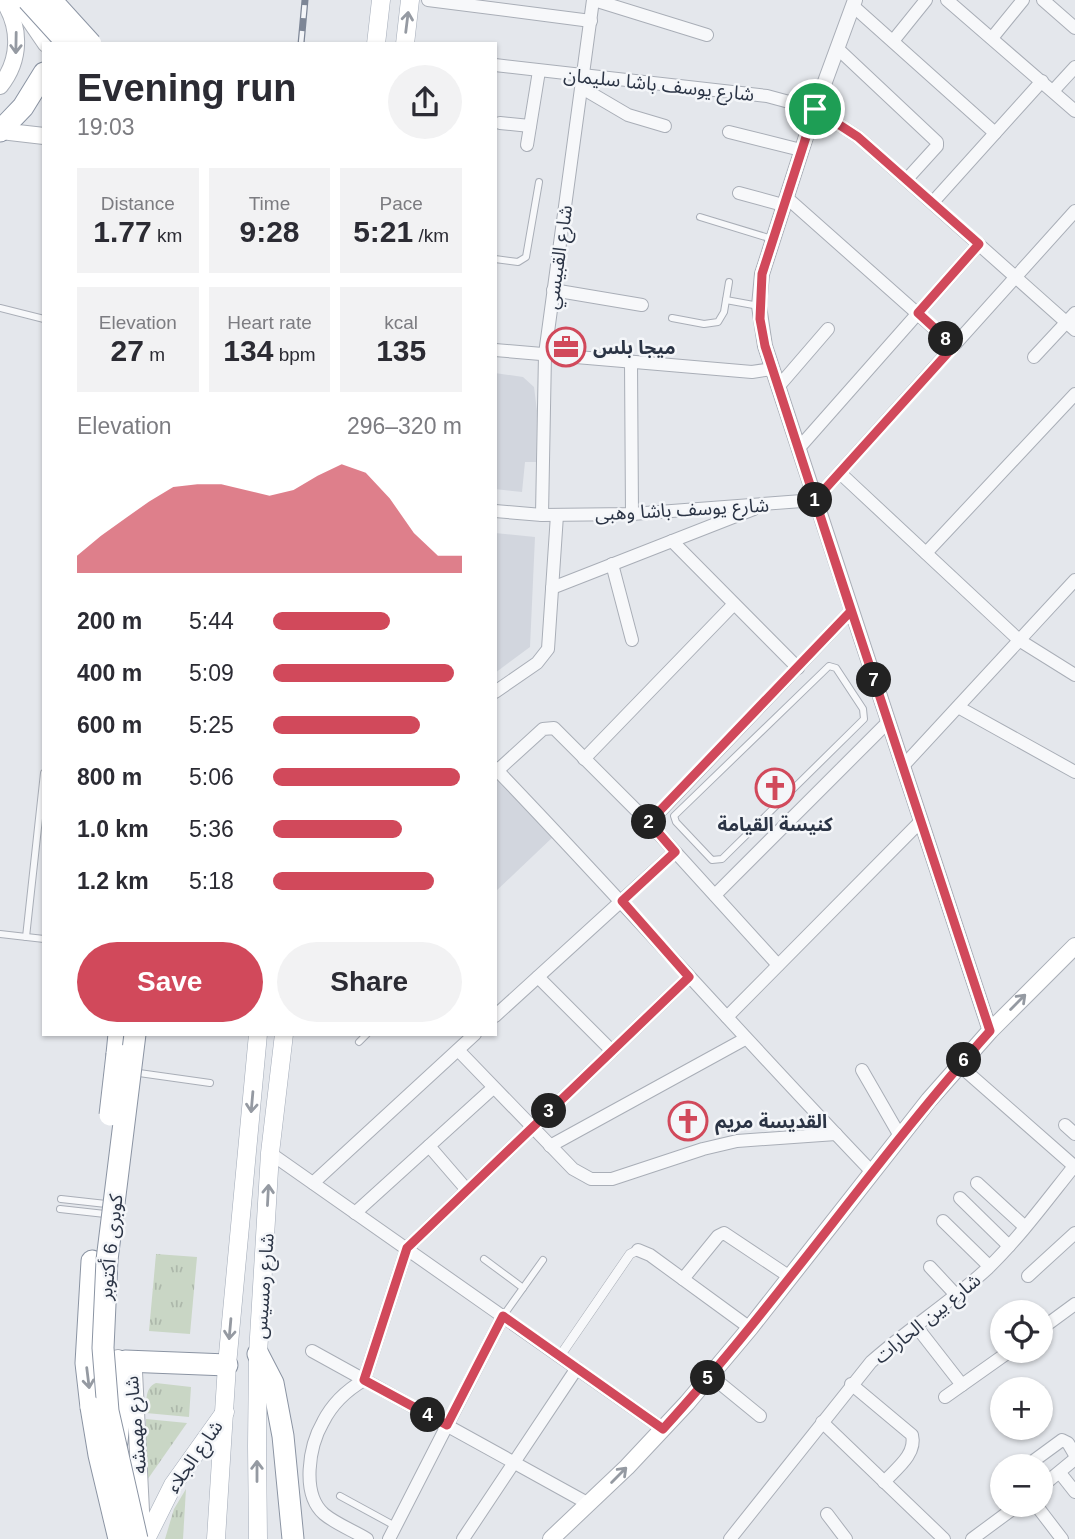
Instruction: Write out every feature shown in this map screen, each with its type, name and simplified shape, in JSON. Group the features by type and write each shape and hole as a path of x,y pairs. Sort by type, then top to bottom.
{"highway":[{"path":"46,1 64,19 58,42"},
{"path":"46,1 67,42"},
{"path":"46,1 81,42"},
{"path":"46,1 89,42"},
{"path":"0,131 23,107 42,76"},
{"name":"كوبرى 6 أكتوبر","path":"112,1538 86,1363 92,1261 119,1036"},
{"name":"كوبرى 6 أكتوبر","path":"135,1036 107,1260 103,1348 106,1392 137,1539"},
{"path":"258,1354 273,1383 283,1436 293,1539"},
{"path":"112,1538 125,1361 227,1365"}],"main road":[{"path":"0,86 11,69 17,39 15,24 3,0"},
{"path":"16,0 45,42"},
{"path":"376,42 382,0"},
{"path":"405,42 410,0"},
{"path":"0,131 42,136"},
{"path":"551,1539 663,1429 710,1376 959,1065 1075,946"},
{"name":"شارع مهمشه","path":"127,1036 106,1209 96,1325 103,1346 125,1361 134,1372 144,1539"},
{"name":"شارع رمسيس","path":"225,1412 258,1036"},
{"name":"شارع رمسيس","path":"258,1539 258,1354 270,1153 284,1036"},
{"name":"شارع الجلاء","path":"144,1539 173,1485 225,1412"},
{"name":"شارع الجلاء","path":"216,1539 225,1412"}],"street":[{"path":"428,0 591,21"},
{"path":"594,0 707,35"},
{"name":"شارع القبيسي","path":"542,515 545,354 594,0"},
{"path":"893,41 926,0"},
{"path":"947,0 1075,111"},
{"path":"992,38 1023,0"},
{"path":"1043,0 1075,27"},
{"path":"990,1031 772,369 765,346 759,306 762,274 772,239 854,3 995,133"},
{"path":"837,47 937,142 937,146 907,179"},
{"name":"شارع يوسف باشا سليمان","path":"497,65 539,71 583,82 767,96 815,109 847,128 1016,277 1072,322"},
{"path":"1052,90 1075,66"},
{"path":"527,145 539,71"},
{"path":"933,202 1041,81"},
{"path":"583,82 628,115 665,127"},
{"path":"500,123 530,126"},
{"path":"729,132 801,150"},
{"path":"739,193 784,201 954,346"},
{"path":"815,500 1075,211"},
{"path":"798,449 979,244"},
{"path":"552,290 642,305"},
{"path":"1034,357 1072,322"},
{"path":"778,387 828,329"},
{"path":"497,350 752,372 772,369"},
{"path":"631,362 632,514"},
{"path":"926,552 1075,394"},
{"path":"840,473 1020,640 1075,675"},
{"name":"شارع يوسف باشا وهبى","path":"497,510 542,515 632,514 815,500"},
{"path":"552,588 766,504"},
{"path":"497,691 544,657 548,649 557,515"},
{"path":"671,541 798,668"},
{"path":"612,565 632,640"},
{"path":"903,766 1075,580"},
{"path":"584,759 734,604"},
{"path":"649,822 851,611"},
{"path":"958,707 1075,772"},
{"path":"715,895 794,801 887,723"},
{"path":"778,965 649,822 551,726 543,729 497,769 622,901 745,1039 873,1173"},
{"path":"727,1017 920,822"},
{"path":"497,1014 675,852"},
{"path":"538,977 612,1051"},
{"path":"367,1539 324,1514 311,1492 310,1478 316,1437 321,1424 339,1399 350,1388 364,1380 407,1248 689,977"},
{"path":"313,1183 473,1036"},
{"path":"550,1146 745,1039"},
{"path":"458,1050 550,1146 582,1175 602,1181 728,1142 836,1135"},
{"path":"959,1065 1075,1166"},
{"path":"862,1070 900,1136"},
{"path":"355,1213 493,1088"},
{"path":"429,1146 467,1190"},
{"path":"270,1153 663,1429"},
{"name":"شارع بين الحارات","path":"730,1539 851,1384 892,1343 957,1295 989,1266 1009,1246 1075,1166"},
{"path":"977,1183 1025,1227"},
{"path":"960,1198 1009,1246"},
{"path":"943,1221 989,1266"},
{"path":"683,1279 718,1236 724,1233 790,1278"},
{"path":"1028,1276 1075,1233"},
{"path":"560,1356 630,1254 638,1250 650,1255 750,1328"},
{"path":"930,1268 957,1295"},
{"path":"1053,1320 1075,1304"},
{"path":"389,1539 503,1316"},
{"path":"916,1326 962,1385"},
{"path":"312,1351 589,1504"},
{"path":"945,1397 993,1363"},
{"path":"463,1539 577,1368"},
{"path":"710,1376 760,1416"},
{"path":"851,1384 912,1435 914,1443 911,1451 884,1482"},
{"path":"822,1422 944,1539"},
{"path":"1043,1454 1062,1440 1068,1443 1075,1457 1053,1478"},
{"path":"1060,1473 1075,1492"},
{"path":"827,1514 846,1539"},
{"path":"972,1539 986,1535 1005,1517"},
{"path":"1045,1517 1062,1539"}],"lane":[{"path":"497,259 518,262 526,257 539,182"},
{"path":"700,217 772,239"},
{"path":"672,318 711,325 722,318 729,282"},
{"path":"726,300 759,306"},
{"path":"0,308 42,318"},
{"path":"833,666 863,709 864,719 794,801 717,861 707,857 674,819 676,813 825,668 833,666"},
{"path":"26,937 42,791"},
{"path":"0,934 42,939"},
{"path":"359,1042 365,1036"},
{"path":"123,1071 210,1083"},
{"path":"61,1199 106,1209"},
{"path":"60,1209 106,1209"},
{"path":"484,1259 523,1288"},
{"path":"503,1316 543,1260"},
{"path":"340,1496 395,1526"}],"shaded area":[{"path":"497,373 523,377 534,387 537,411 536,462 525,462 522,492 497,489"},
{"path":"497,533 535,537 530,647 497,672"},
{"path":"497,776 555,835 497,890"}],"green space":[{"path":"156,1254 197,1257 190,1334 149,1331"},
{"path":"156,1383 191,1387 189,1417 146,1413 148,1392"},
{"path":"146,1419 187,1423 145,1483"},
{"path":"186,1489 183,1539 165,1539 174,1509"}],"railway":[{"path":"301,42 305,0"}],"place":[{"name":"ميجا بلس","path":"566,347"},
{"name":"كنيسة القيامة","path":"775,788"},
{"name":"القديسة مريم","path":"688,1121"}],"route":[{"path":"815,109 858,137 979,244 918,313 954,346 815,500 990,1031 929,1100 750,1328 663,1429 503,1316 447,1425 364,1380 407,1248 689,977 622,901 675,852 649,822 798,668 851,611 798,449 765,346 759,306 762,274 815,109"}]}
